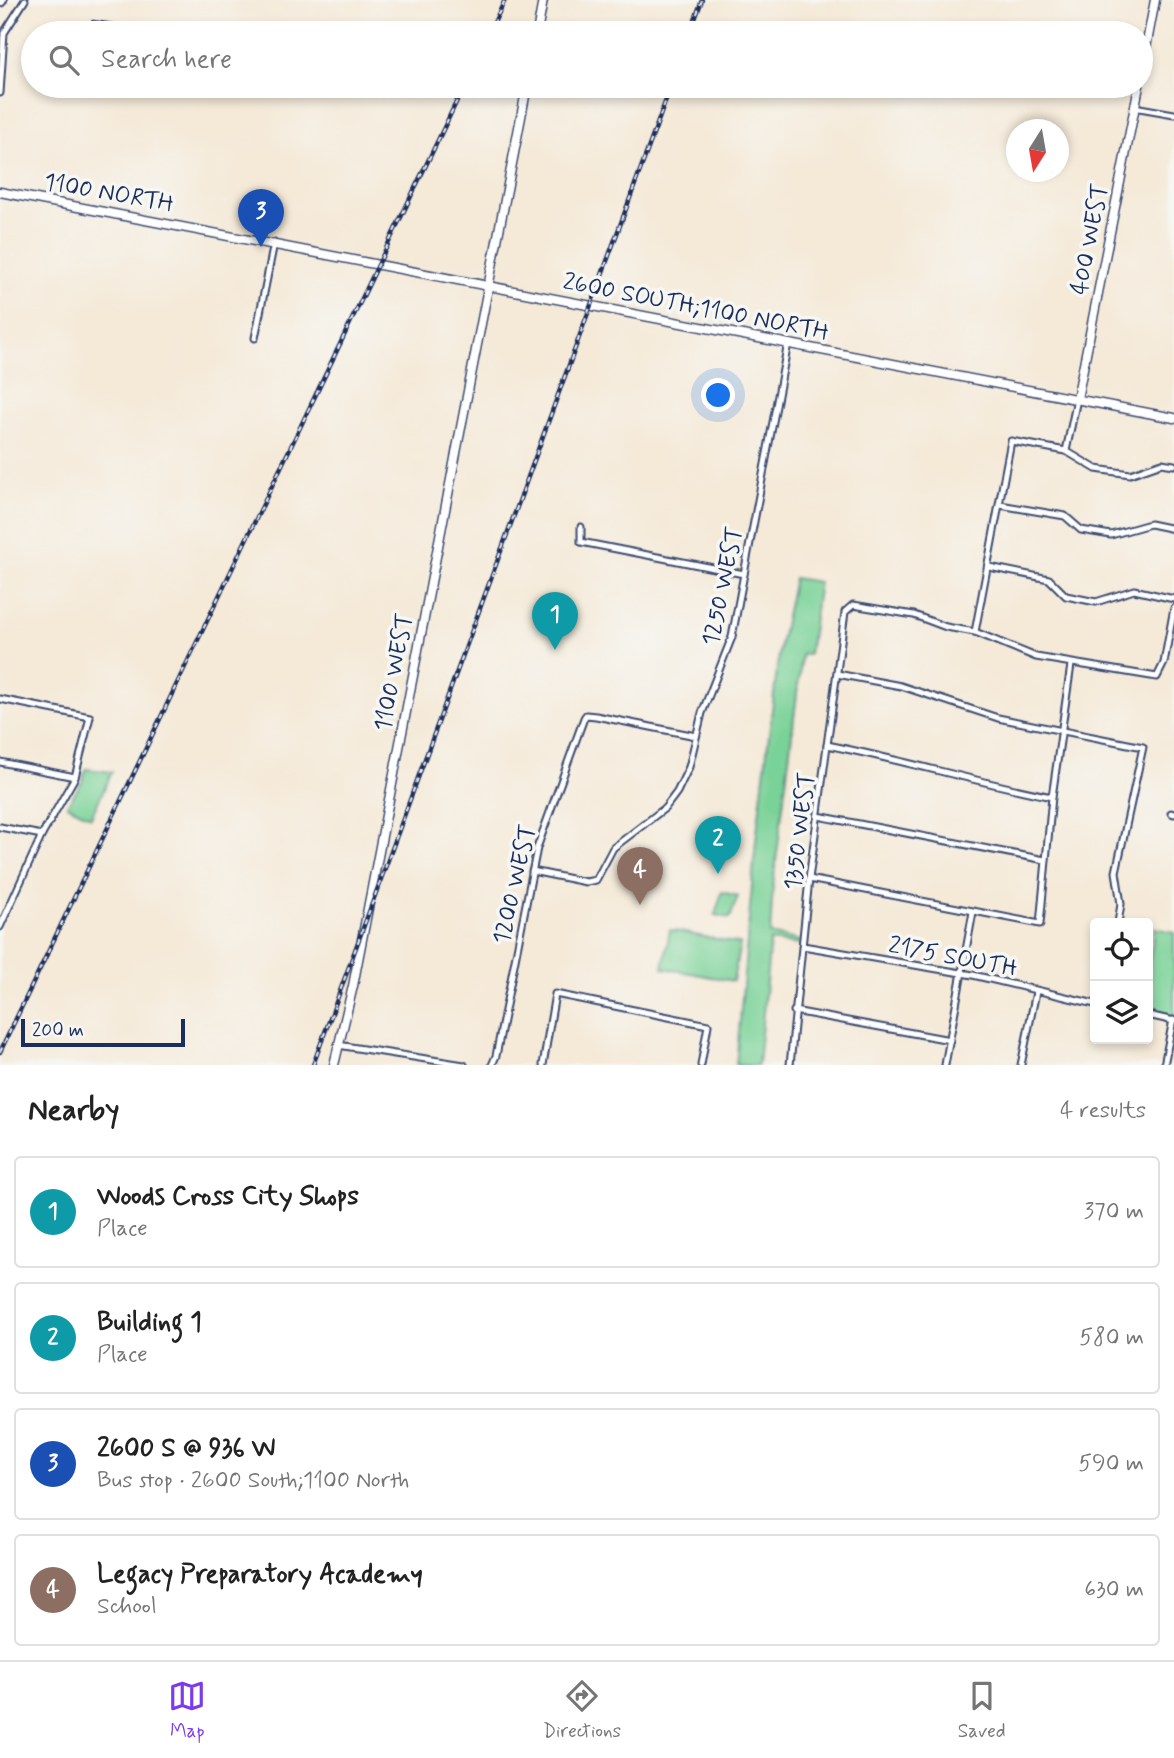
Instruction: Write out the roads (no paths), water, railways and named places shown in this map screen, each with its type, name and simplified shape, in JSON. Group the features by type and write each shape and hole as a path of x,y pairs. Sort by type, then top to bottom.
{"street":[{"path":"0,93 4,33 25,0"},
{"path":"539,21 543,0"},
{"path":"1151,21 1155,0"},
{"name":"1100 WEST","path":"334,1065 353,986 525,98"},
{"name":"400 WEST","path":"1077,399 1137,98"},
{"path":"1135,107 1174,114"},
{"name":"1100 NORTH","path":"0,192 211,231"},
{"name":"2600 SOUTH;1100 NORTH","path":"211,231 1174,418"},
{"path":"254,338 274,243"},
{"name":"1250 WEST","path":"532,871 586,882 596,880 616,844 661,812 677,792 689,767 702,713 732,637 788,343"},
{"path":"1066,452 1077,399"},
{"path":"1174,465 1163,463 1130,474 1096,469 1066,452 1010,441 975,632 1036,657 1071,666 1157,677 1164,663 1174,608"},
{"path":"1000,505 1065,516 1081,530 1111,535 1150,524 1174,529"},
{"path":"581,527 581,542 744,574"},
{"path":"989,567 1049,579 1066,596 1096,602 1134,590 1174,598"},
{"name":"1350 WEST","path":"790,1065 809,879 845,612 853,605 914,615 946,627 975,632"},
{"path":"809,879 1040,924 1052,797 1071,666"},
{"path":"837,674 901,687 998,718 1143,747 1116,872 1121,904 1119,918"},
{"path":"0,699 90,717 75,777 42,835 0,927"},
{"name":"1200 WEST","path":"492,1065 539,840 586,715 696,736"},
{"path":"827,746 905,761 980,782 1052,797"},
{"path":"0,762 75,777"},
{"path":"818,816 1045,860"},
{"path":"0,827 42,835"},
{"path":"0,911 8,912"},
{"path":"945,1065 973,912"},
{"name":"2175 SOUTH","path":"803,946 1009,982 1036,992 1090,1003"},
{"path":"1021,1065 1036,992"},
{"path":"543,1065 555,994 708,1025 701,1065"},
{"path":"794,1011 950,1040"},
{"path":"1153,1016 1173,1021 1164,1065"},
{"path":"338,1045 385,1050 464,1065"}],"railway":[{"path":"495,21 505,0"},
{"path":"694,21 702,0"},
{"path":"0,1052 458,98"},
{"path":"313,1065 667,98"}],"place":[{"name":"2600 S @ 936 W","path":"261,247"},
{"name":"Woods Cross City Shops","path":"555,650"},
{"name":"Building 1","path":"718,874"},
{"name":"Legacy Preparatory Academy","path":"640,905"}]}
